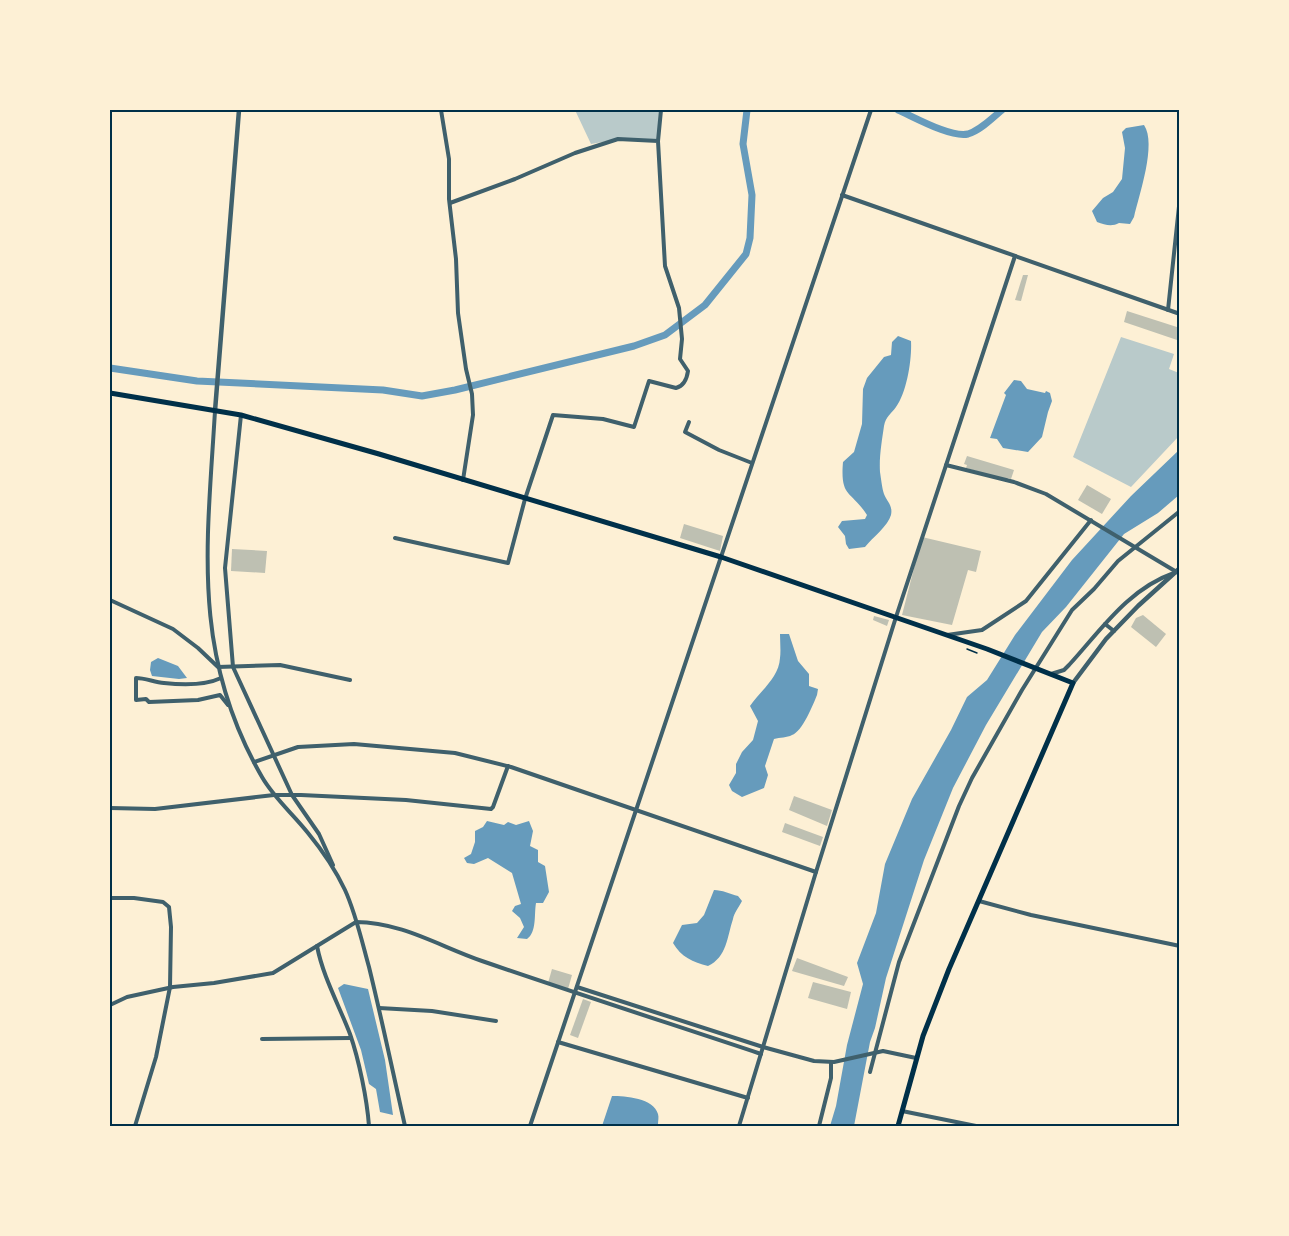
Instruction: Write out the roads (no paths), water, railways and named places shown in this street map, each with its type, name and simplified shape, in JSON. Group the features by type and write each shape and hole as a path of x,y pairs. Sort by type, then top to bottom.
{"main road":[{"path":"110,393 241,414 721,557 987,649 1073,683 949,969 916,1058 898,1126"}],"street":[{"path":"239,110 220,342 207,545 206,579 209,618 218,667 230,708 254,762 274,795 309,833 337,874"},
{"path":"441,110 449,159 458,313 472,394 473,415 463,480"},
{"path":"395,538 508,563 525,499 553,415 603,419 634,427 649,381 676,388 680,387 687,378 688,372 680,359 682,339 679,308 665,267 658,141 661,110"},
{"path":"530,1126 870,110"},
{"path":"450,203 515,179 575,153 618,139 658,141"},
{"path":"842,195 1179,314"},
{"path":"1168,310 1179,197"},
{"path":"739,1126 896,617 1015,256"},
{"path":"241,414 225,568 233,667 292,795 319,834 350,901 379,1008 405,1126"},
{"path":"689,422 686,432 719,450 752,463"},
{"path":"946,465 1014,482 1046,494 1177,573"},
{"path":"870,1072 899,962 972,778 1022,690 1072,610 1118,561 1179,511"},
{"path":"946,635 982,630 1026,601 1094,522"},
{"path":"1073,683 1114,631 1177,573 1179,568"},
{"path":"1051,674 1064,670 1137,592 1153,582 1177,573"},
{"path":"110,600 173,629 218,667 280,665 350,680"},
{"path":"1105,624 1114,631"},
{"path":"221,678 191,684 164,683 136,678 136,700 186,701 220,695 230,708"},
{"path":"254,762 298,747 354,744 455,753 508,766 816,872"},
{"path":"110,808 155,809 274,795 292,795 406,800 491,809 508,766"},
{"path":"110,898 134,898 163,902 169,907 170,987 156,1056 135,1126"},
{"path":"978,901 1031,915 1179,946"},
{"path":"110,1005 127,997 170,987 214,983 273,973 356,922 368,922 411,933 460,953 575,993 761,1054"},
{"path":"316,946 320,965 351,1038 369,1126"},
{"path":"577,987 763,1047 814,1060 833,1062 883,1051 916,1058"},
{"path":"379,1008 432,1011 496,1022"},
{"path":"262,1039 351,1038"},
{"path":"558,1042 748,1098"},
{"path":"819,1126 833,1062"},
{"path":"902,1111 976,1126"},
{"path":"988,1126 996,1126"}],"water":[{"path":"1144,125 1148,134 1148,157 1134,217 1130,224 1108,225 1097,222 1092,211 1103,198 1113,192 1122,179 1125,148 1122,132 1126,128"},
{"path":"898,336 911,341 911,348 906,384 900,401 887,417 881,449 882,483 891,515 884,527 865,547 849,549 845,536 838,527 842,521 865,519 867,515 845,488 843,462 854,452 862,424 863,389 867,378 884,357 891,355 892,342"},
{"path":"1014,380 1021,381 1027,389 1050,393 1052,401 1042,437 1028,452 1003,448 997,439 990,438 1006,395 1004,393"},
{"path":"1179,450 1179,495 1158,513 1124,534 1066,607 1042,632 986,725 953,788 924,860 886,978 870,1042 854,1126 830,1126 863,984 857,963 876,913 885,864 912,799 967,697 987,680 1015,635 1072,560 1131,496"},
{"path":"780,634 789,634 798,661 809,674 809,686 818,689 817,695 800,729 788,737 774,739 765,766 768,775 764,788 742,797 732,791 729,785 736,773 736,764 742,752 753,740 758,721 750,706 773,678 779,665"},
{"path":"158,658 178,666 187,678 152,676 151,662"},
{"path":"487,821 504,825 508,822 516,825 529,821 533,831 530,846 538,850 538,862 545,866 549,892 543,903 536,903 534,927 527,939 517,938 524,927 520,918 512,911 515,906 521,904 512,873 488,858 474,864 467,863 464,858 471,854 475,842 475,831 483,827"},
{"path":"714,890 738,896 742,901 734,917 723,952 708,966 688,958 673,943 682,925 697,923 704,915"},
{"path":"344,984 368,989 385,1060 393,1115 380,1112 376,1089 369,1084 361,1050 338,988"},
{"path":"612,1096 638,1099 651,1104 658,1114 660,1126 602,1126"}],"waterway":[{"path":"110,368 197,381 383,390 422,396 634,346 665,335 705,305 746,254 750,238 752,195 743,144 747,110"},
{"path":"898,110 943,130 961,134 977,130 1002,110"}]}
